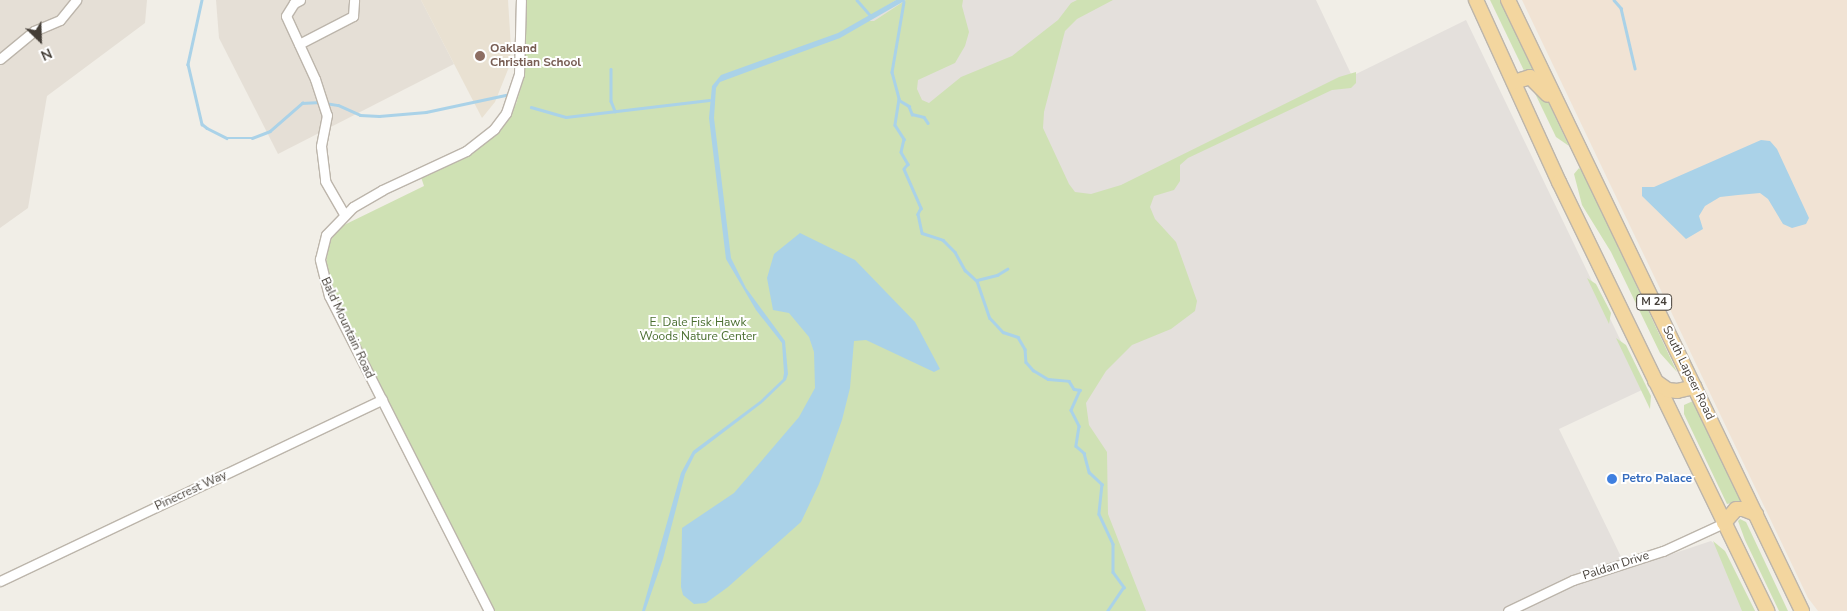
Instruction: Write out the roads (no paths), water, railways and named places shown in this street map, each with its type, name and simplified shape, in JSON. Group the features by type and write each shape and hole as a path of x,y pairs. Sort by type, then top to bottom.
{"main road":[{"name":"M 24","path":"1476,0 1655,380 1767,611"},
{"name":"South Lapeer Road","path":"1508,0 1802,611"},
{"path":"1514,82 1523,77 1536,80 1562,112"},
{"path":"1655,380 1662,387 1677,391 1695,387"},
{"path":"1724,523 1736,509 1743,508 1756,514"}],"street":[{"path":"0,59 34,31 60,20 76,0"},
{"path":"300,0 294,2 286,16 327,114 321,146 325,181 344,214"},
{"path":"299,44 353,16 354,0"},
{"name":"Bald Mountain Road","path":"489,611 329,296 321,272 320,259 326,235 344,214 382,190 466,151 494,129 506,113 519,74 521,0"},
{"name":"Pinecrest Way","path":"0,581 382,400"},
{"name":"Paldan Drive","path":"1508,611 1573,580 1663,551 1724,523"}],"water":[{"path":"896,0 906,0 840,38 720,82 716,88 714,118 731,258 746,288 785,341 788,374 786,380 762,403 695,454 685,474 663,559 645,611 642,611 681,473 693,451 760,401 783,379 784,373 782,343 756,310 726,259 709,118 712,86 721,75 838,33"},
{"path":"1761,140 1770,141 1777,149 1809,218 1806,224 1792,228 1783,224 1768,199 1760,193 1720,197 1705,206 1699,216 1703,229 1686,239 1642,196 1642,187 1654,187"},
{"path":"800,233 855,260 915,322 940,369 934,372 866,340 854,341 850,388 842,420 819,484 801,522 728,587 706,603 694,604 683,595 681,587 682,528 734,493 799,417 815,388 814,352 809,337 789,313 773,310 767,278 774,254"}],"waterway":[{"path":"202,0 188,64 202,124 227,138 252,138 270,131 302,103 320,102"},
{"path":"857,0 871,16"},
{"path":"1614,0 1621,8 1635,68"},
{"path":"904,2 892,72 899,99 895,125 904,139 901,152 908,164 904,169 921,208 918,214 922,233 943,240 955,252 965,270 977,281 990,318 1003,332 1018,337 1025,349 1026,362 1033,370 1048,379 1069,381 1074,389 1080,390 1071,410 1079,426 1076,446 1084,453 1089,472 1102,484 1099,514 1113,544 1113,572 1124,587 1108,611"},
{"path":"611,69 611,101 615,111"},
{"path":"325,103 338,105 360,115 379,116 426,112 506,95"},
{"path":"531,107 566,117 709,100"},
{"path":"899,100 909,106 912,114 924,117 928,123"},
{"path":"977,280 997,275 1007,269"}],"place":[{"name":"Oakland Christian School","path":"480,56"},
{"name":"Petro Palace","path":"1612,479"}],"park label":[{"name":"E. Dale Fisk Hawk Woods Nature Center","path":"698,330"}]}
